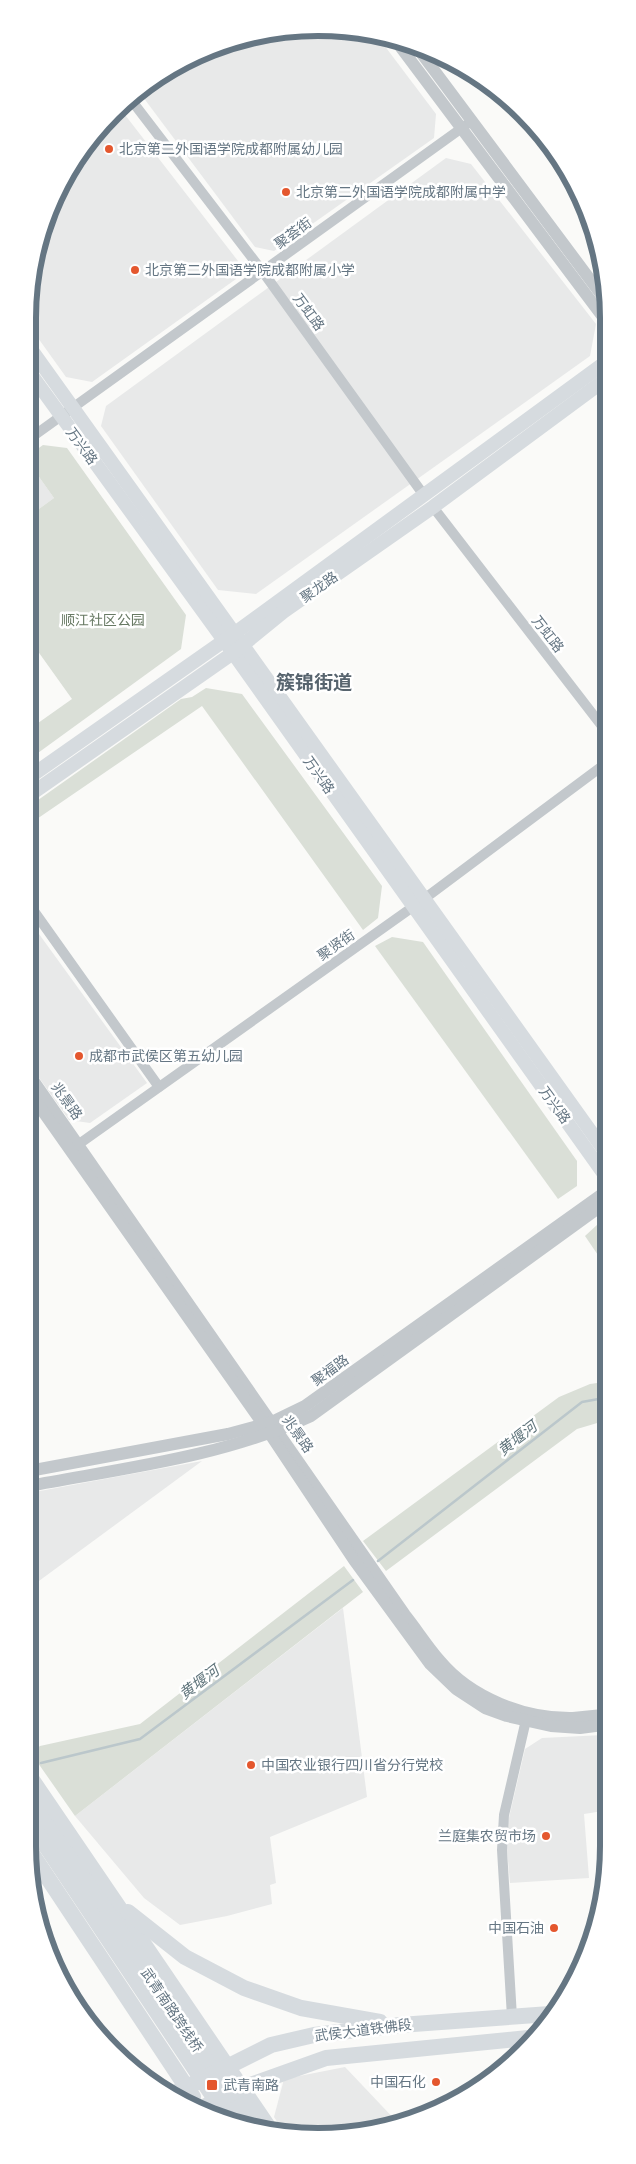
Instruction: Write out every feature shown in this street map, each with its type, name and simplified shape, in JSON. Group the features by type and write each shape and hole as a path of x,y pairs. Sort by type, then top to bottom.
{"main road":[{"path":"36,356 233,642"},
{"name":"聚龙路","path":"36,790 233,642 423,494 600,366"},
{"name":"万兴路","path":"36,381 61,417 233,642 418,903 600,1168"},
{"name":"聚龙路","path":"36,773 233,642 283,612 433,507 600,383"},
{"path":"418,903 600,1145"},
{"path":"36,1786 265,2122"},
{"path":"36,1812 92,1901"},
{"path":"36,1829 92,1901"},
{"path":"37,1862 180,2091"},
{"name":"武青南路跨线桥","path":"92,1901 224,2112"},
{"name":"武青南路跨线桥","path":"92,1901 245,2118"},
{"path":"115,1901 185,1957 244,1988 301,2008 400,2025"},
{"name":"武侯大道铁佛段","path":"180,2091 226,2066 271,2045 314,2035 400,2025 544,2014"},
{"name":"武侯大道铁佛段","path":"208,2105 242,2088 326,2058 524,2038"}],"street":[{"path":"402,49 600,313"},
{"path":"425,57 598,290"},
{"name":"万虹路","path":"134,104 263,272 423,494"},
{"name":"聚荟街","path":"36,434 472,121"},
{"name":"万虹路","path":"433,507 600,724"},
{"name":"聚贤街","path":"79,1144 418,903 600,768"},
{"path":"36,914 159,1087"},
{"name":"兆景路","path":"36,1084 79,1144 271,1428 354,1560 430,1664 456,1689 485,1708 551,1726 580,1728 600,1725"},
{"name":"兆景路","path":"36,1100 440,1662 460,1681 486,1697 509,1707 552,1717 572,1718 600,1715"},
{"name":"聚福路","path":"36,1470 228,1434 271,1428 305,1406 600,1196"},
{"path":"36,1485 233,1446 271,1428 311,1416 600,1207"},
{"path":"512,2016 502,1850 504,1815 526,1720"}],"shaded area":[{"name":"北京第二外国语学院成都附属中学","path":"318,36 355,39 384,44 436,114 434,138 274,251 255,247 143,97 193,65 227,51 263,42"},
{"name":"北京第二外国语学院成都附属小学","path":"124,114 238,261 236,279 92,382 66,377 36,335 37,300 42,263 51,227 65,193 94,146"},
{"path":"446,158 471,164 596,324 590,356 256,594 218,590 101,426 106,406"},
{"path":"36,473 54,498 36,511"},
{"name":"成都市武侯区第五幼儿园","path":"36,930 147,1083 90,1123 69,1120 36,1073"},
{"path":"202,1461 36,1583 36,1492"},
{"name":"中国农业银行四川省分行党校","path":"343,1608 367,1797 270,1837 276,1883 270,1885 272,1904 227,1916 180,1925 144,1898 75,1816"},
{"path":"600,1735 600,1811 584,1814 589,1878 510,1883 507,1850 508,1822 525,1749 542,1738"},
{"path":"345,2067 393,2117 336,2127 318,2128 279,2125 274,2117 284,2079"}],"green space":[{"name":"顺江社区公园","path":"43,445 67,448 186,615 181,649 36,754 36,724 72,699 36,649 36,511 54,498 36,473 36,450"},
{"path":"206,688 242,694 382,886 378,918 363,930 202,706 36,820 36,801 181,699 192,697"},
{"path":"392,937 423,942 577,1161 577,1186 558,1199 375,946"},
{"path":"600,1224 600,1258 585,1236"},
{"path":"600,1383 600,1422 577,1429 386,1571 363,1541 559,1397 590,1384"},
{"path":"344,1566 363,1592 75,1816 36,1760 36,1749 40,1746 140,1724"}],"waterway":[{"name":"黄堰河","path":"378,1561 582,1402 600,1399"},
{"name":"黄堰河","path":"41,1763 140,1739 353,1580"}],"place":[{"name":"北京第二外国语学院成都附属幼儿园","path":"109,149"},
{"name":"北京第二外国语学院成都附属中学","path":"286,192"},
{"name":"北京第二外国语学院成都附属小学","path":"135,270"},
{"name":"成都市武侯区第五幼儿园","path":"79,1056"},
{"name":"中国农业银行四川省分行党校","path":"251,1765"},
{"name":"兰庭集农贸市场","path":"546,1836"},
{"name":"中国石油","path":"554,1928"},
{"name":"中国石化","path":"436,2082"},
{"name":"武青南路","path":"212,2085"}],"district":[{"name":"簇锦街道","path":"314,682"}]}
